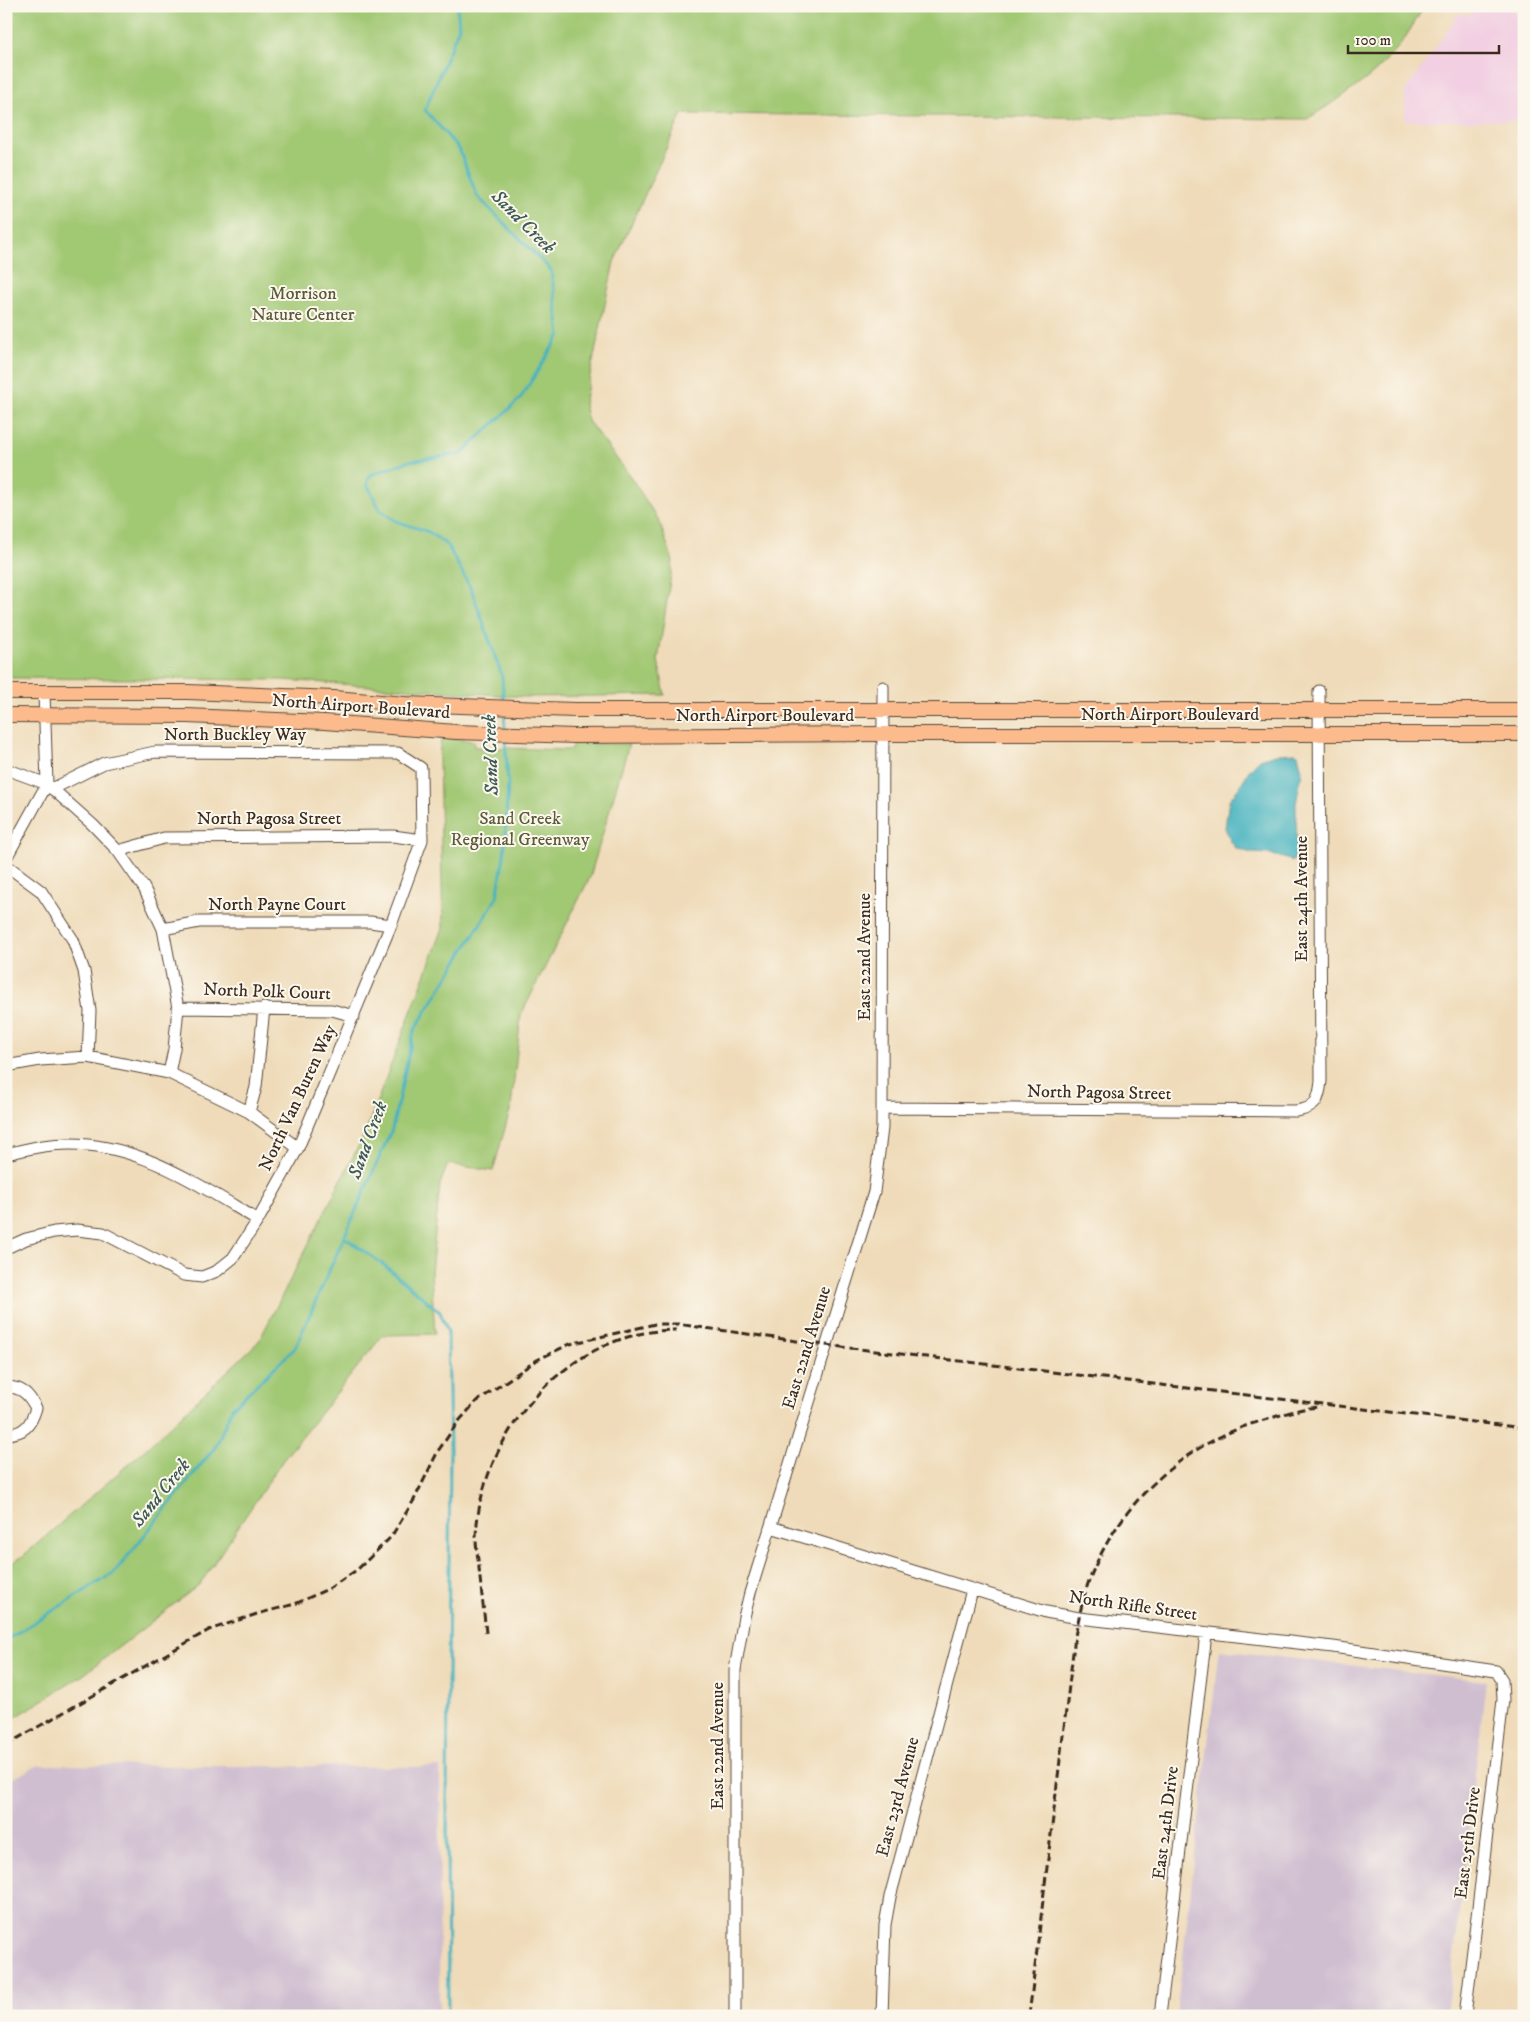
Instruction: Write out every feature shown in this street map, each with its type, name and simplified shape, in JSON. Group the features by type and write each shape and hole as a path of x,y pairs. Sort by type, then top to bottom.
{"main road":[{"name":"North Airport Boulevard","path":"6,692 188,692 574,710 1524,710"},
{"name":"North Airport Boulevard","path":"6,715 187,716 324,722 456,732 574,736 1524,734"}],"street":[{"name":"East 22nd Avenue","path":"735,2016 735,1670 744,1617 874,1192 880,1158 882,1108 883,687"},
{"name":"East 24th Avenue","path":"1314,1105 1320,1095 1321,1081 1319,691"},
{"path":"6,858 49,787 44,692"},
{"name":"North Buckley Way","path":"49,787 104,763 156,752 398,753 421,768"},
{"name":"North Van Buren Way","path":"6,1248 26,1239 54,1232 78,1230 103,1233 184,1275 202,1277 217,1270 233,1258 258,1220 298,1148 391,925 422,840 421,768"},
{"path":"6,769 49,787 93,825 118,851 144,888 162,929 178,1008 174,1049 169,1073"},
{"name":"North Pagosa Street","path":"118,851 164,838 393,836 422,840"},
{"path":"6,865 41,891 73,940 84,971 90,1012 88,1058"},
{"name":"North Payne Court","path":"162,929 199,922 370,922 391,925"},
{"name":"North Polk Court","path":"178,1008 332,1010 354,1016"},
{"path":"249,1112 256,1087 264,1008"},
{"path":"6,1066 40,1060 88,1058 169,1073 249,1112 298,1148"},
{"name":"North Pagosa Street","path":"882,1108 1296,1111 1305,1110 1314,1105"},
{"path":"6,1154 45,1146 81,1145 131,1153 173,1170 258,1220"},
{"path":"6,1387 15,1387 23,1391 30,1397 36,1408 31,1423 24,1430 16,1434 6,1434"},
{"name":"North Rifle Street","path":"771,1527 1046,1612 1206,1634 1333,1647 1490,1669 1499,1675"},
{"name":"East 23rd Avenue","path":"882,2016 884,1938 890,1896 972,1590"},
{"name":"East 24th Drive","path":"1160,2016 1206,1634"},
{"name":"East 25th Drive","path":"1465,2016 1503,1700 1504,1688 1499,1675"}],"shaded area":[{"path":"1471,6 1524,6 1524,121 1405,121 1405,91 1455,20 1455,14 1471,14"},
{"path":"1219,1650 1486,1681 1447,2016 1176,2016"},
{"path":"39,1765 440,1767 439,2016 6,2016 6,1782"}],"green space":[{"name":"Morrison Nature Center","path":"6,6 1424,6 1394,52 1375,72 1307,119 682,114 614,262 584,404 588,421 630,476 659,521 673,561 658,660 665,695 527,697 283,680 6,678"},
{"name":"Sand Creek Regional Greenway","path":"441,738 474,741 474,747 567,750 572,749 572,744 629,744 590,877 521,1015 511,1107 493,1171 448,1164 440,1184 431,1273 435,1334 383,1335 283,1460 200,1584 82,1676 6,1723 6,1567 23,1556 147,1448 259,1341 365,1133 443,928 439,759"}],"water":[{"path":"1276,754 1298,754 1302,771 1296,804 1297,856 1293,861 1270,854 1251,853 1236,848 1225,828 1229,800 1250,769 1260,759"}],"waterway":[{"name":"Sand Creek","path":"457,6 459,27 425,110 459,149 477,196 551,270 560,335 520,399 461,454 409,461 370,475 367,484 380,510 396,521 429,532 448,546 472,591 502,676 504,705"},
{"name":"Sand Creek","path":"504,711 505,730"},
{"name":"Sand Creek","path":"6,1640 115,1572 216,1446 232,1408 295,1348 392,1129 414,1031 497,897 504,856 508,784 505,738"},
{"path":"344,1237 384,1265 440,1312 448,1332 450,1452 447,1801 448,2016"}],"railway":[{"path":"6,1745 209,1630 295,1604 330,1588 358,1569 391,1537 414,1500 438,1451 458,1422 476,1402 537,1360 570,1344 655,1324 677,1324 825,1345 1524,1428"},
{"path":"486,1633 476,1538 481,1499 493,1462 512,1426 537,1395 566,1368 600,1348 637,1335 676,1330"},
{"path":"1029,2016 1075,1636 1090,1578 1103,1550 1137,1500 1182,1460 1208,1443 1235,1430 1291,1412 1319,1407"}]}
